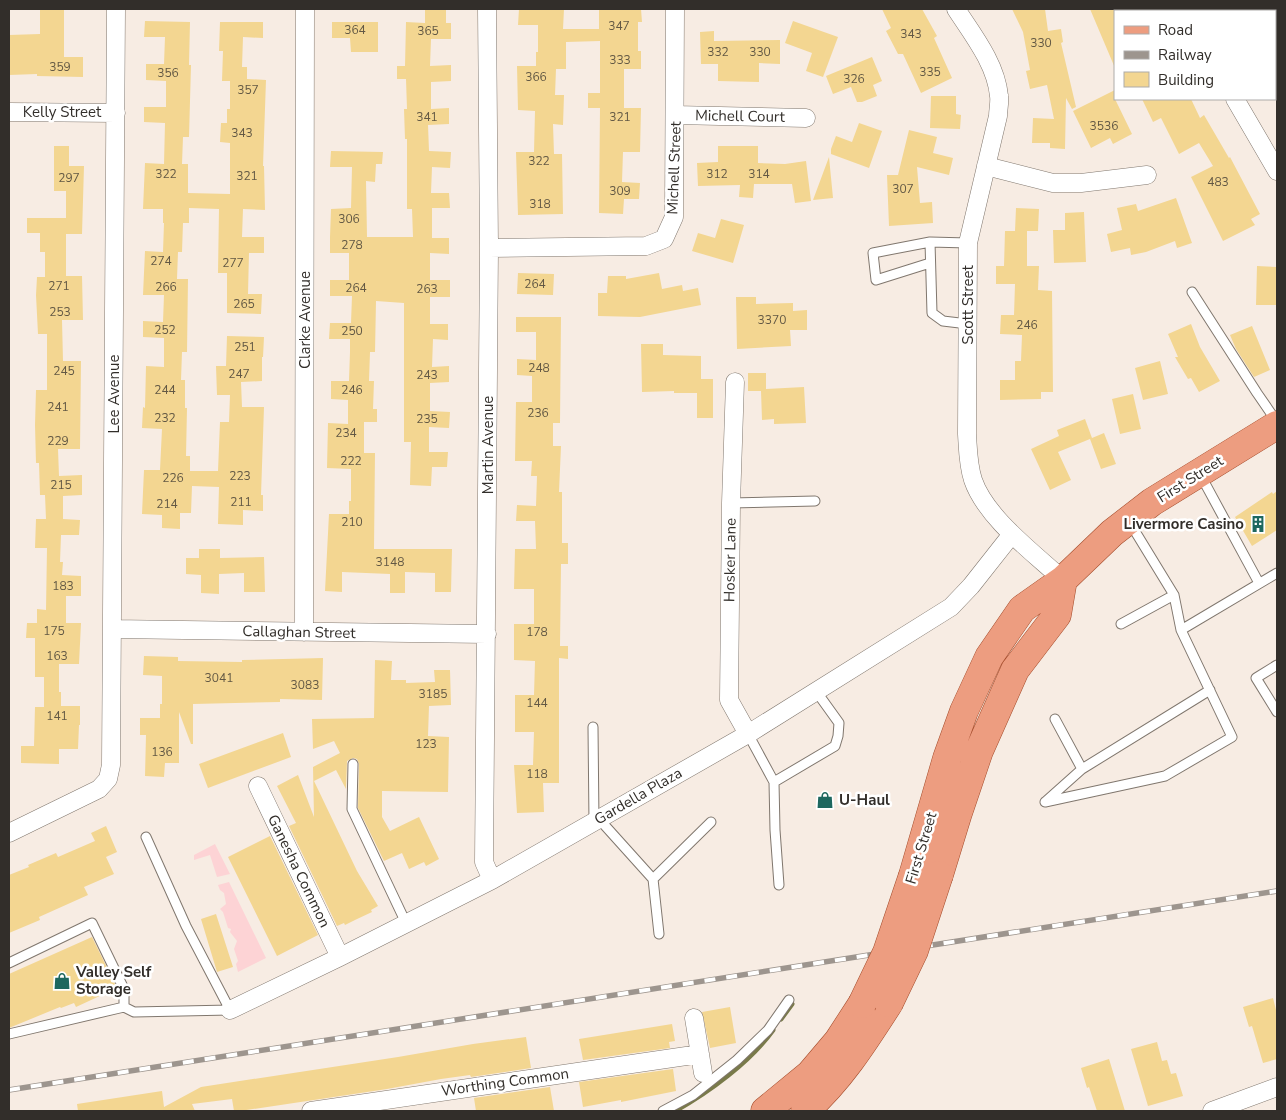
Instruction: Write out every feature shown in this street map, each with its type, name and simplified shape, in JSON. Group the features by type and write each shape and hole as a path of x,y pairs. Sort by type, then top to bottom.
{"main road":[{"name":"First Street","path":"805,1111 825,1094 853,1058 890,1003 914,951 947,758 964,711 989,657 1022,608 1063,580 1112,533 1152,502 1277,423"},
{"name":"First Street","path":"765,1111 810,1074 838,1041 862,1004 926,875"}],"street":[{"name":"Lee Avenue","path":"9,833 98,789 108,779 111,765 116,9"},
{"name":"Clarke Avenue","path":"304,632 305,9"},
{"name":"Martin Avenue","path":"487,9 489,248 484,862 492,880"},
{"name":"Michell Street","path":"489,248 646,246 664,238 674,217 675,9"},
{"name":"Scott Street","path":"956,9 986,57 1000,97 998,116 968,244 968,461 974,482 989,509 1012,534 1063,580"},
{"path":"1236,100 1277,171"},
{"name":"Kelly Street","path":"9,112 116,113"},
{"name":"Michell Court","path":"675,115 806,118"},
{"path":"986,166 1053,183 1081,183 1147,175"},
{"name":"Hosker Lane","path":"735,382 730,503 729,700 748,734"},
{"name":"Gardella Plaza","path":"230,1010 492,880 748,734 951,607 971,586 1012,534"},
{"name":"Callaghan Street","path":"112,629 487,634"},
{"name":"Ganesha Common","path":"258,786 340,957"},
{"path":"694,1018 702,1073"},
{"name":"Worthing Common","path":"311,1111 424,1103 700,1054"},
{"path":"1212,1111 1277,1087"}],"lane":[{"path":"930,263 876,280 873,253 930,242 968,244"},
{"path":"930,242 932,313 943,321 968,324"},
{"path":"1192,292 1277,423"},
{"path":"1199,473 1259,583"},
{"path":"730,503 815,501"},
{"path":"1128,521 1174,595 1181,630 1210,690 1232,736 1165,776 1045,802 1082,769 1210,690"},
{"path":"1181,630 1277,572"},
{"path":"1121,624 1174,595"},
{"path":"1277,665 1256,678 1277,712"},
{"path":"774,782 834,746 838,736 839,723 816,691"},
{"path":"1055,719 1082,769"},
{"path":"592,727 597,820 654,879 659,934"},
{"path":"748,734 774,782 779,885"},
{"path":"353,764 352,809 406,923"},
{"path":"654,879 711,822"},
{"path":"9,1034 124,1007 134,1012 230,1010 186,926 146,837"},
{"path":"9,963 92,923 124,989 124,1007"},
{"path":"664,1111 693,1095 737,1060 768,1030 789,1000"}],"shaded area":[{"path":"215,844 230,874 217,877 210,855 194,860 194,855"},
{"path":"229,882 266,958 238,972 236,964 238,961 234,949 237,941 230,932 231,929 228,928 223,912 220,909 226,904 224,893 218,885"}],"building":[{"path":"40,9 64,9 64,57 83,57 83,77 37,76 37,74 9,75 9,35 40,34"},
{"path":"425,9 446,9 446,23 451,23 451,39 431,39 430,66 451,65 451,81 431,82 431,109 449,108 449,124 428,125 429,151 451,152 450,168 432,167 431,193 449,193 450,208 432,208 432,238 449,238 449,254 430,253 430,280 450,280 450,297 430,297 430,324 448,324 448,340 433,339 432,367 449,366 449,382 430,383 430,411 450,412 449,428 429,427 429,452 448,452 447,467 432,467 431,486 410,485 411,442 404,442 404,303 376,301 375,352 370,352 369,381 374,381 373,409 377,409 377,422 364,422 364,453 375,453 374,549 452,549 451,592 435,592 435,573 405,572 405,593 390,593 390,574 342,572 342,592 325,591 329,514 349,514 349,501 351,501 351,469 327,468 328,423 348,424 348,400 331,399 331,381 349,381 350,352 350,339 329,339 330,323 351,323 352,296 330,296 330,280 349,280 349,253 330,253 330,237 331,209 351,208 352,167 330,167 331,151 383,152 382,164 376,164 375,182 366,181 367,237 413,237 412,209 407,209 407,139 405,139 404,109 407,109 406,79 397,79 397,66 405,66 406,22 425,23"},
{"path":"519,9 564,9 563,29 599,29 599,9 641,9 642,22 638,22 638,51 641,51 641,69 624,69 624,108 641,108 640,152 623,152 622,182 640,183 639,199 624,199 623,214 599,213 600,108 588,108 588,93 600,93 600,41 566,42 566,69 556,69 555,95 564,95 563,125 553,124 554,154 562,154 563,214 518,215 516,152 534,152 535,111 518,110 517,66 536,66 536,52 538,52 538,25 518,25"},
{"path":"882,9 922,9 937,36 934,38 952,78 921,93 903,54 898,54 886,31 891,28"},
{"path":"1012,9 1045,9 1048,31 1061,29 1063,42 1061,43 1076,107 1072,109 1066,98 1065,149 1050,148 1050,143 1032,143 1033,118 1054,119 1047,85 1030,89 1026,71 1030,70 1023,32"},
{"path":"1090,9 1115,9 1114,66"},
{"path":"145,21 190,22 189,137 183,137 182,164 188,164 188,193 230,194 230,143 220,142 221,123 227,123 227,109 230,109 230,81 222,81 223,51 219,51 220,22 263,22 263,38 243,37 242,67 247,67 247,79 266,80 263,166 265,210 243,209 242,237 264,237 264,253 249,253 248,294 262,294 261,314 227,313 227,273 218,273 219,209 189,208 189,223 183,223 182,252 178,252 177,279 188,279 187,352 182,352 181,380 185,380 185,408 187,408 186,456 190,456 190,471 218,471 220,422 229,422 230,395 217,395 216,366 226,366 227,336 264,337 262,381 241,382 242,407 264,407 261,495 263,495 263,511 243,510 243,525 218,524 219,487 192,486 191,513 180,513 180,529 162,528 162,515 142,514 144,470 160,470 162,429 142,428 143,407 145,408 146,366 164,367 164,338 143,337 143,321 163,322 164,295 143,295 145,251 163,252 163,209 143,209 145,163 164,164 165,123 144,122 144,107 166,107 166,81 146,80 146,64 164,64 165,37 144,37"},
{"path":"793,21 838,37 823,77 806,71 812,53 785,43"},
{"path":"332,22 378,22 378,52 351,52 350,38 332,38"},
{"path":"714,31 714,41 780,40 780,64 759,63 759,82 718,81 718,64 701,64 700,32"},
{"path":"872,57 882,81 873,85 877,96 857,102 851,87 833,94 826,76"},
{"path":"1114,90 1114,100 1132,134 1113,144 1110,138 1091,148 1073,111"},
{"path":"931,96 956,96 956,114 961,115 960,129 930,128"},
{"path":"1142,100 1191,100 1200,118 1204,115 1230,157 1260,214 1251,219 1255,225 1223,241 1191,177 1213,166 1199,143 1179,154 1161,118 1153,122"},
{"path":"859,123 882,131 869,168 831,154 836,136 852,142"},
{"path":"909,130 937,137 933,153 953,158 949,175 917,167 920,203 932,202 933,223 889,226 887,175 898,175"},
{"path":"54,146 69,146 69,166 84,166 82,234 66,234 66,276 82,276 83,320 62,320 63,361 81,361 80,449 58,449 59,476 82,475 82,495 63,496 63,519 80,520 79,535 61,535 60,562 63,562 62,575 81,576 81,596 66,596 66,623 81,623 79,664 59,664 61,706 80,706 80,725 78,749 59,749 59,764 21,763 21,746 34,746 35,707 44,707 44,677 35,677 35,638 26,638 27,623 37,623 37,609 46,610 47,548 35,548 36,519 46,519 45,495 40,495 39,463 36,463 35,425 36,390 47,390 47,334 38,334 36,295 37,277 45,277 45,252 40,252 40,233 27,233 27,218 66,218 66,191 54,191"},
{"path":"718,146 758,146 758,163 785,164 806,161 811,201 795,203 792,184 754,184 753,198 739,197 740,185 698,186 697,163 718,162"},
{"path":"829,157 833,198 813,200"},
{"path":"1176,198 1192,243 1177,248 1175,241 1146,252 1131,255 1130,248 1111,252 1107,234 1122,230 1117,208 1136,204 1138,211"},
{"path":"1016,208 1039,209 1038,231 1027,231 1027,266 1039,266 1038,290 1052,291 1053,392 1041,392 1041,399 1000,400 1000,380 1015,380 1015,361 1021,361 1022,335 1000,334 1001,315 1014,315 1015,284 996,284 996,266 1004,266 1005,231 1015,231"},
{"path":"1084,212 1086,262 1054,263 1053,230 1065,230 1065,213"},
{"path":"721,219 744,225 733,263 692,251 698,233 715,238"},
{"path":"1257,266 1277,267 1277,305 1256,305"},
{"path":"518,273 554,274 553,295 517,294"},
{"path":"659,273 662,289 682,285 683,291 698,288 701,305 640,317 598,316 598,293 607,293 608,276 626,276 626,279"},
{"path":"736,297 756,297 756,304 793,303 793,311 807,310 807,330 790,330 791,346 737,349"},
{"path":"516,317 561,317 560,423 553,423 553,446 561,446 559,492 562,492 562,543 568,543 568,564 561,564 560,646 568,646 568,659 559,658 559,783 543,783 544,812 517,813 514,765 533,765 534,732 515,732 515,695 534,695 535,661 514,660 514,624 534,624 534,589 514,589 515,549 536,549 535,521 516,521 517,505 536,506 537,476 531,476 532,461 515,461 516,402 532,402 532,376 517,375 517,359 536,360 536,332 516,332"},
{"path":"1191,324 1200,347 1220,381 1199,392 1191,378 1188,379 1175,357 1178,357 1168,334"},
{"path":"1252,326 1270,370 1254,377 1236,349 1230,335"},
{"path":"641,344 663,344 663,355 701,356 701,379 713,379 713,418 697,418 697,393 674,393 674,391 642,392"},
{"path":"1160,361 1168,394 1143,400 1135,368"},
{"path":"748,373 766,373 766,389 804,387 806,423 774,424 774,419 762,420 761,391 748,391"},
{"path":"1133,394 1141,429 1120,434 1112,399"},
{"path":"1085,419 1092,438 1104,433 1116,464 1101,469 1090,439 1058,452 1071,480 1050,490 1031,449 1059,436 1057,430"},
{"name":"Livermore Casino","path":"1277,491 1277,530 1252,546 1235,517 1272,492 1273,494"},
{"path":"199,549 220,549 220,558 264,557 265,592 244,592 244,573 219,574 219,594 201,593 201,575 186,574 186,558 199,558"},
{"path":"144,656 178,657 178,661 242,662 242,660 323,658 322,700 280,699 280,702 193,704 193,744 191,744 179,712 179,763 165,763 164,777 145,776 146,735 140,735 140,718 160,718 162,676 143,675"},
{"path":"375,660 392,661 391,680 406,680 406,683 435,682 434,670 450,670 451,705 429,706 428,736 449,737 448,792 382,791 382,817 390,831 419,817 439,859 426,866 424,862 409,869 402,853 384,861 358,808 359,764 357,759 353,758 347,761 346,789 336,770 314,781 357,871 378,906 371,910 372,912 345,925 344,923 337,926 289,826 296,823 277,786 298,775 314,817 313,767 340,753 334,741 313,749 312,719 374,718"},
{"path":"283,733 291,757 208,788 199,764"},
{"path":"106,826 117,852 106,857 114,874 84,887 88,895 39,917 40,920 9,933 9,875 56,853 58,857 95,841 91,833"},
{"path":"270,836 318,935 277,956 228,857"},
{"path":"216,914 233,967 217,972 201,919"},
{"name":"Valley Self Storage","path":"92,937 117,988 76,1007 74,1003 60,1007 9,1028 9,974"},
{"path":"1273,998 1277,1014 1277,1059 1263,1063 1252,1026 1249,1027 1243,1007"},
{"path":"730,1007 736,1043 710,1048 702,1012"},
{"path":"672,1024 675,1041 669,1042 670,1048 583,1060 579,1039"},
{"path":"526,1037 531,1068 471,1077 470,1075 441,1079 240,1111 234,1111 232,1099 192,1104 195,1111 78,1111 77,1104 162,1091 164,1107 201,1087"},
{"path":"1157,1042 1162,1061 1167,1060 1171,1074 1176,1073 1183,1096 1148,1106 1131,1049"},
{"path":"1109,1059 1125,1111 1097,1111 1089,1087 1087,1088 1081,1068"},
{"path":"673,1069 676,1091 621,1102 621,1100 583,1107 579,1082"},
{"path":"550,1087 554,1111 476,1111 474,1098"}],"waterway":[{"path":"781,1019 792,1004"},
{"path":"675,1111 701,1095 741,1065 773,1030"}],"railway":[{"path":"9,1090 1277,891"}],"place":[{"name":"Livermore Casino","path":"1258,524"},
{"name":"U-Haul","path":"825,800"},
{"name":"Valley Self Storage","path":"62,981"}]}
